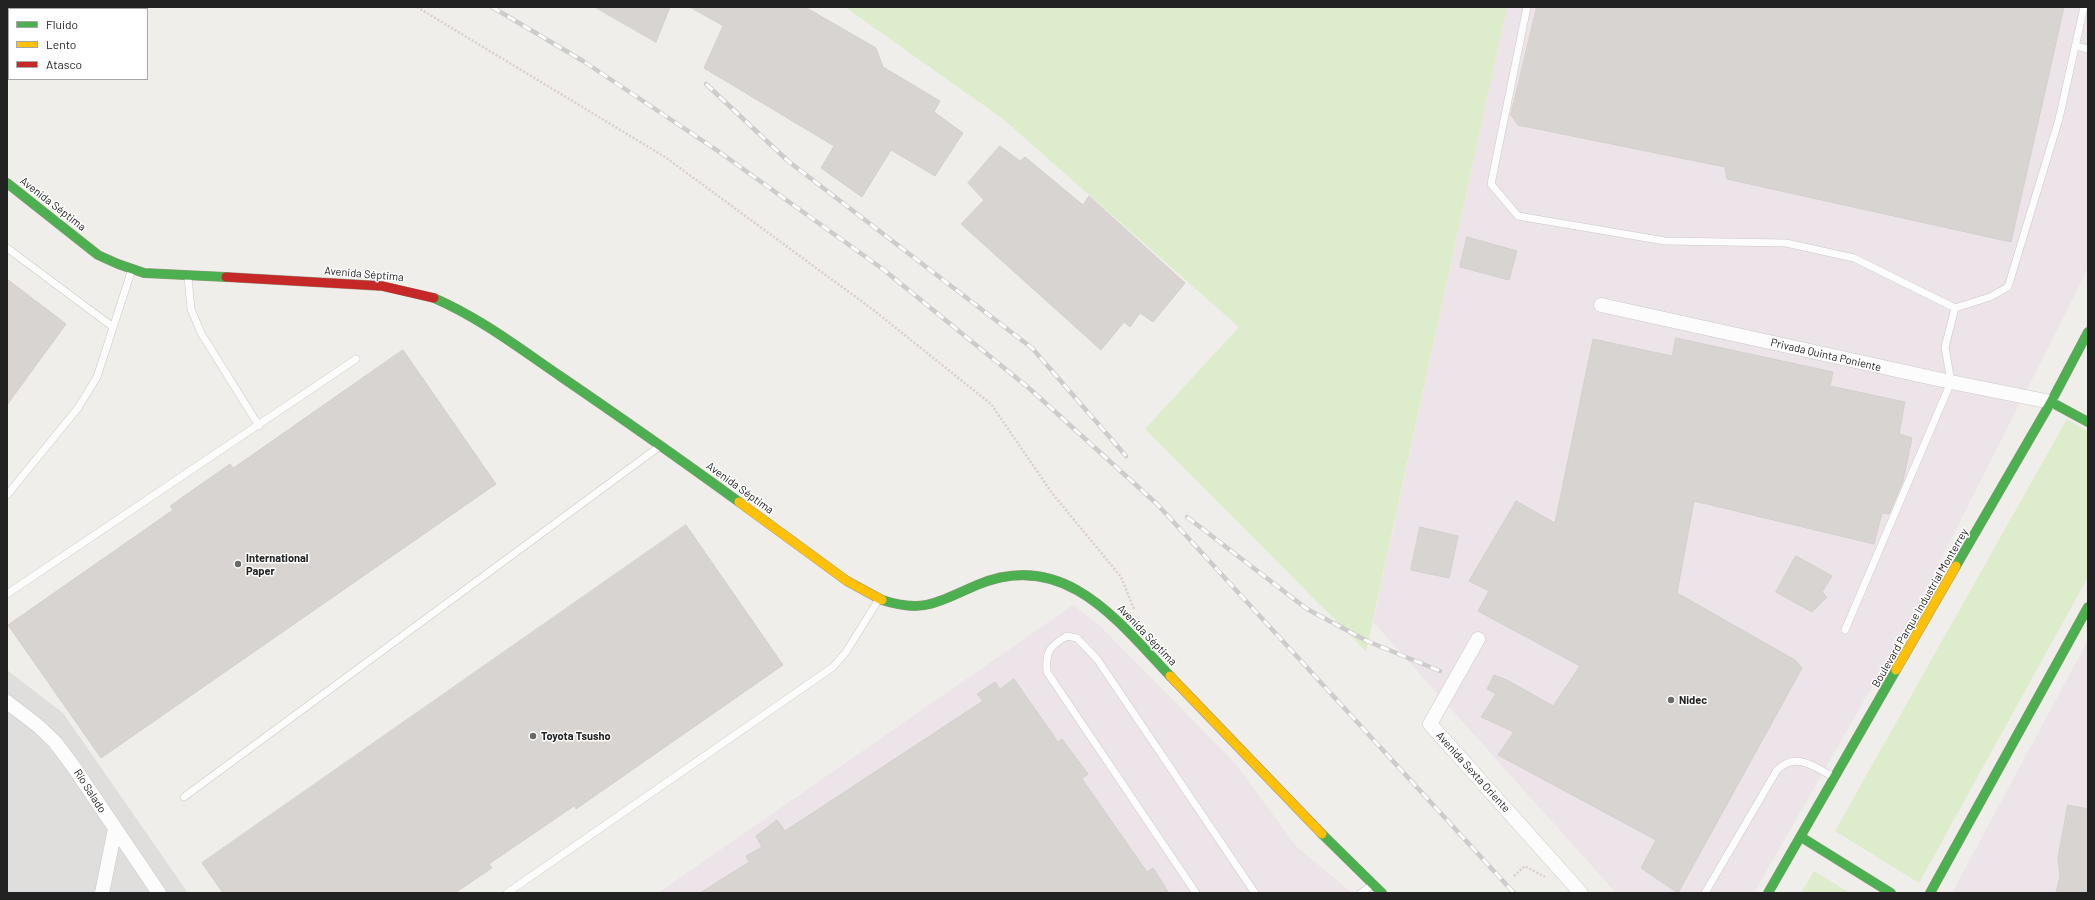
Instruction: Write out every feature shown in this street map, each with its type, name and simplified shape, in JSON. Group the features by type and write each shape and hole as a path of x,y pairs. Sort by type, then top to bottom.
{"street":[{"name":"Avenida Séptima","path":"7,183 98,255 132,269 144,272 188,275 382,286 429,296 457,308 489,327 661,445 847,581 880,599 898,605 918,607 938,603 979,584 1004,577 1035,575 1066,583 1108,611 1301,814 1382,893"},
{"name":"Privada Quinta Poniente","path":"1601,305 1951,382 2052,402"},
{"name":"Boulevard Parque Industrial Monterrey","path":"1768,893 1836,778 2052,402 2088,332"},
{"path":"2052,402 2088,422"},
{"path":"1930,893 2088,607"},
{"name":"Avenida Sexta Oriente","path":"1478,639 1430,724 1581,893"},
{"name":"Río Salado","path":"7,702 37,725 55,742 73,766 159,893"},
{"path":"102,893 115,829"},
{"path":"1801,837 1891,893"}],"lane":[{"path":"1527,7 1491,184 1518,216 1665,241 1786,243 1854,258 1955,308 1990,297 2008,287 2059,119 2084,7"},
{"path":"2076,46 2088,49"},
{"path":"7,248 113,327"},
{"path":"7,495 78,408 97,377 132,269"},
{"path":"188,275 191,309 201,333 259,426"},
{"path":"1846,630 1951,382 1946,347 1955,308"},
{"path":"7,594 259,426 356,359"},
{"path":"184,797 661,445"},
{"path":"507,893 833,667 846,652 880,599"},
{"path":"1196,893 1046,672 1046,658 1048,650 1067,636 1077,638 1097,659 1255,893"},
{"path":"1705,893 1777,770 1784,762 1795,760 1836,778"},
{"path":"1361,893 1374,884"}],"path":[{"path":"417,7 665,157 872,309 991,404 1052,494 1121,577 1136,614"},
{"path":"1514,876 1525,866 1546,878"}],"shaded area":[{"path":"1507,7 2088,7 2088,269 1907,626 1754,893 1616,893 1373,622"},
{"path":"1073,605 1098,624 1235,763 1296,846 1352,893 658,893"},
{"path":"2088,640 2088,893 1952,893"},
{"path":"7,670 63,713 188,893 7,893"}],"green space":[{"path":"845,7 1507,7 1366,651 1145,429 1239,327 1003,119"},
{"path":"2067,419 2088,432 2088,577 1919,883 1835,831"},
{"path":"1814,871 1850,893 1801,893"}],"building":[{"path":"595,7 670,7 656,42"},
{"path":"690,7 805,7 876,48 883,67 940,101 934,112 963,133 935,176 891,150 862,197 821,168 834,146 704,68 723,26"},
{"path":"1537,7 2064,7 2011,242 1727,179 1725,167 1518,125 1511,115"},
{"path":"1000,146 1020,161 1025,157 1083,205 1089,196 1185,283 1153,322 1140,313 1130,327 1124,322 1101,350 961,224 984,200 968,183"},
{"path":"1467,237 1517,251 1509,280 1460,267"},
{"path":"7,279 66,324 7,405"},
{"path":"1676,338 1833,372 1830,386 1905,402 1899,434 1912,438 1903,481 1889,514 1882,513 1874,544 1694,501 1677,593 1795,660 1802,668 1678,893 1641,868 1656,840 1498,755 1514,732 1481,717 1496,694 1487,689 1494,675 1507,680 1553,706 1580,666 1478,611 1489,591 1469,581 1516,501 1555,523 1593,339 1672,356"},
{"name":"International Paper","path":"403,350 496,484 101,758 8,625 173,510 170,506 230,464 233,468"},
{"name":"Toyota Tsusho","path":"686,525 783,665 576,809 574,806 489,864 492,868 455,893 223,893 202,863"},
{"path":"1420,527 1458,536 1449,578 1411,570"},
{"path":"1796,556 1832,576 1822,592 1827,597 1812,612 1776,592"},
{"path":"1014,679 1058,742 1062,739 1088,774 1082,779 1147,872 1153,868 1169,893 700,893 749,862 746,856 762,847 756,836 777,820 785,831 983,701 977,694 995,682 1000,689"},
{"path":"2068,805 2088,809 2088,893 2056,893 2060,876 2058,858"}],"railway":[{"path":"492,7 583,61 718,151 884,270 1030,389 1157,504 1514,893"},
{"path":"706,84 788,161 1032,348 1126,456"},
{"path":"1187,517 1307,609 1367,641 1440,671"}],"traffic: fast":[{"path":"7,183 98,255 118,264 144,273 226,277"},
{"path":"434,298 451,306 499,334 739,502"},
{"path":"1956,566 2051,402 2088,332"},
{"path":"2051,402 2088,422"},
{"path":"882,600 897,604 921,606 942,600 977,585 1008,576 1037,576 1063,583 1087,596 1109,613 1130,633 1170,676"},
{"path":"1930,893 2088,607"},
{"path":"1768,893 1896,670"},
{"path":"1322,834 1382,893"},
{"path":"1801,837 1891,893"}],"traffic: slow":[{"path":"739,502 847,581 882,600"},
{"path":"1896,670 1956,566"},
{"path":"1170,676 1322,834"}],"traffic: jam":[{"path":"226,277 382,286 434,298"}],"place":[{"name":"International Paper","path":"238,564"},
{"name":"Nidec","path":"1671,700"},
{"name":"Toyota Tsusho","path":"533,736"}]}
